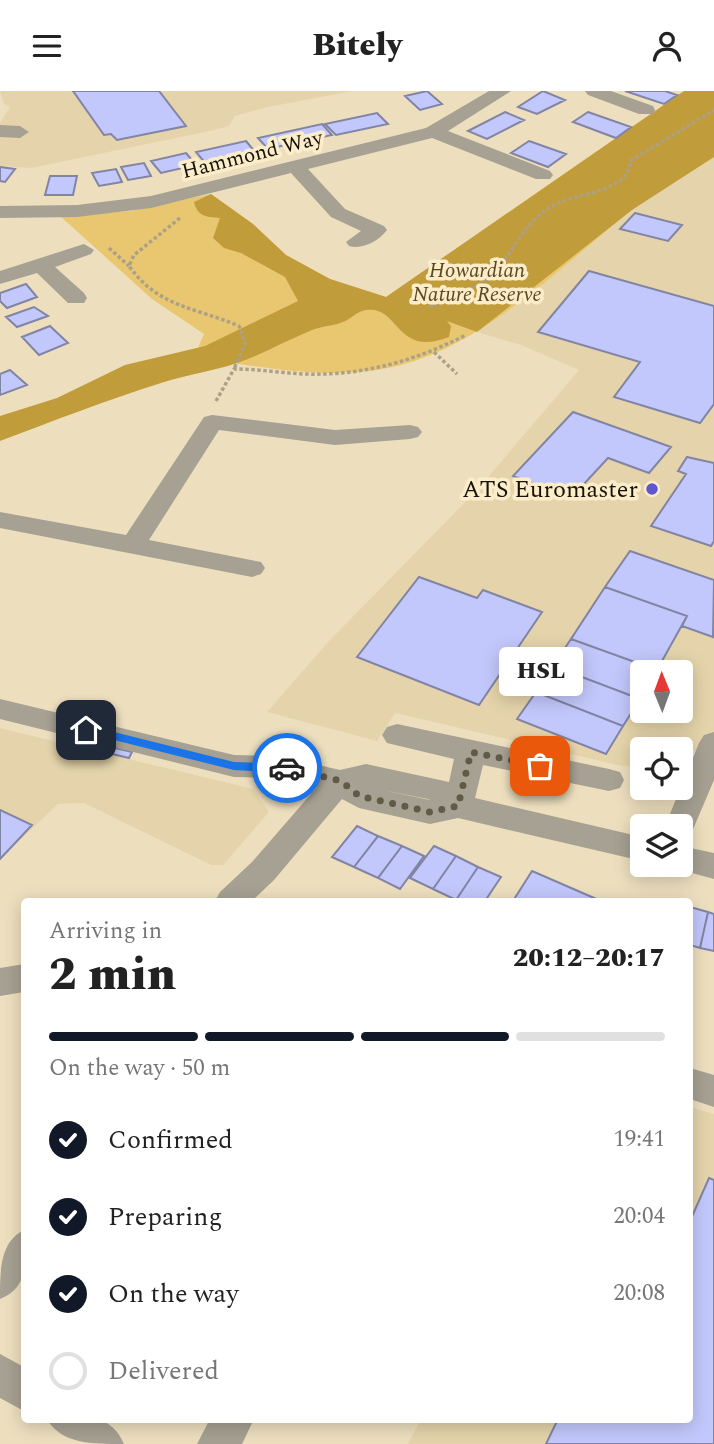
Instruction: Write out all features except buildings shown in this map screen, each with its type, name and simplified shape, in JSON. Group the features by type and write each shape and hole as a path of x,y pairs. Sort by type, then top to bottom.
{"street":[{"name":"Hammond Way","path":"0,212 110,207 151,202 190,193 433,132 502,91"},
{"path":"594,91 646,110"},
{"path":"0,131 20,132"},
{"path":"433,132 543,174"},
{"path":"295,166 338,213 377,230 356,242"},
{"path":"0,278 84,250"},
{"path":"40,264 76,297"},
{"path":"133,545 212,422 299,437 371,439 399,433 398,462"},
{"path":"0,520 253,568"},
{"path":"0,688 243,747 280,767"},
{"path":"0,709 234,766 280,767 341,781 359,796 430,812 458,806 630,846"},
{"path":"397,735 608,781"},
{"path":"694,813 714,743"},
{"path":"458,806 471,752"},
{"path":"245,898 341,781"},
{"path":"693,861 714,866"},
{"path":"0,982 21,978"},
{"path":"693,1085 714,1091"},
{"path":"0,1280 21,1252"},
{"path":"0,1374 21,1389"},
{"path":"72,1423 103,1444"},
{"path":"218,1444 231,1423"}],"path":[{"path":"430,307 488,278 534,217 560,201 620,182 629,169 630,161 714,110"},
{"path":"128,266 134,255 168,230 189,209 190,193"},
{"path":"110,207 100,231 103,242 128,266 136,280 167,304 223,318 239,326 245,343 211,410 212,422"},
{"path":"234,369 349,374 389,369 434,352 466,335"},
{"path":"434,352 457,374"}],"shaded area":[{"path":"0,91 353,91 235,116 229,126 210,131 31,168 0,166 0,123 10,107 4,104"},
{"path":"714,157 714,755 693,751 693,737 630,737 630,766 622,766 395,713 377,741 267,712 328,642 477,490 579,370 521,345 477,332 632,210"},
{"path":"0,728 253,789 269,812 223,865 211,865 84,803 58,804 0,859"},
{"path":"693,1108 714,1114 714,1444 408,1444 419,1423 693,1423"}],"green space":[{"path":"684,91 714,91 714,157 639,204 550,279 493,321 433,354 401,365 376,370 324,373 194,357 204,334 152,299 60,216 131,211 211,194 253,224 286,255 330,279 386,297"},
{"name":"Howardian Nature Reserve","path":"684,91 714,91 714,157 632,210 477,332 447,321 451,326 449,337 431,342 418,341 400,330 386,315 366,310 343,322 312,330 238,363 141,390 0,441 0,416 57,398 125,365 205,346 298,301 285,277 241,253 224,248 213,238 220,218 203,215 194,202 211,194 253,224 286,255 330,279 386,297"}],"way so far":[{"path":"287,768 341,781 359,796 430,812 458,806 471,752 540,766"}],"place":[{"name":"ATS Euromaster","path":"652,489"},
{"name":"HSL","path":"540,766"}],"route":[{"path":"86,730 234,766 287,768"}]}
